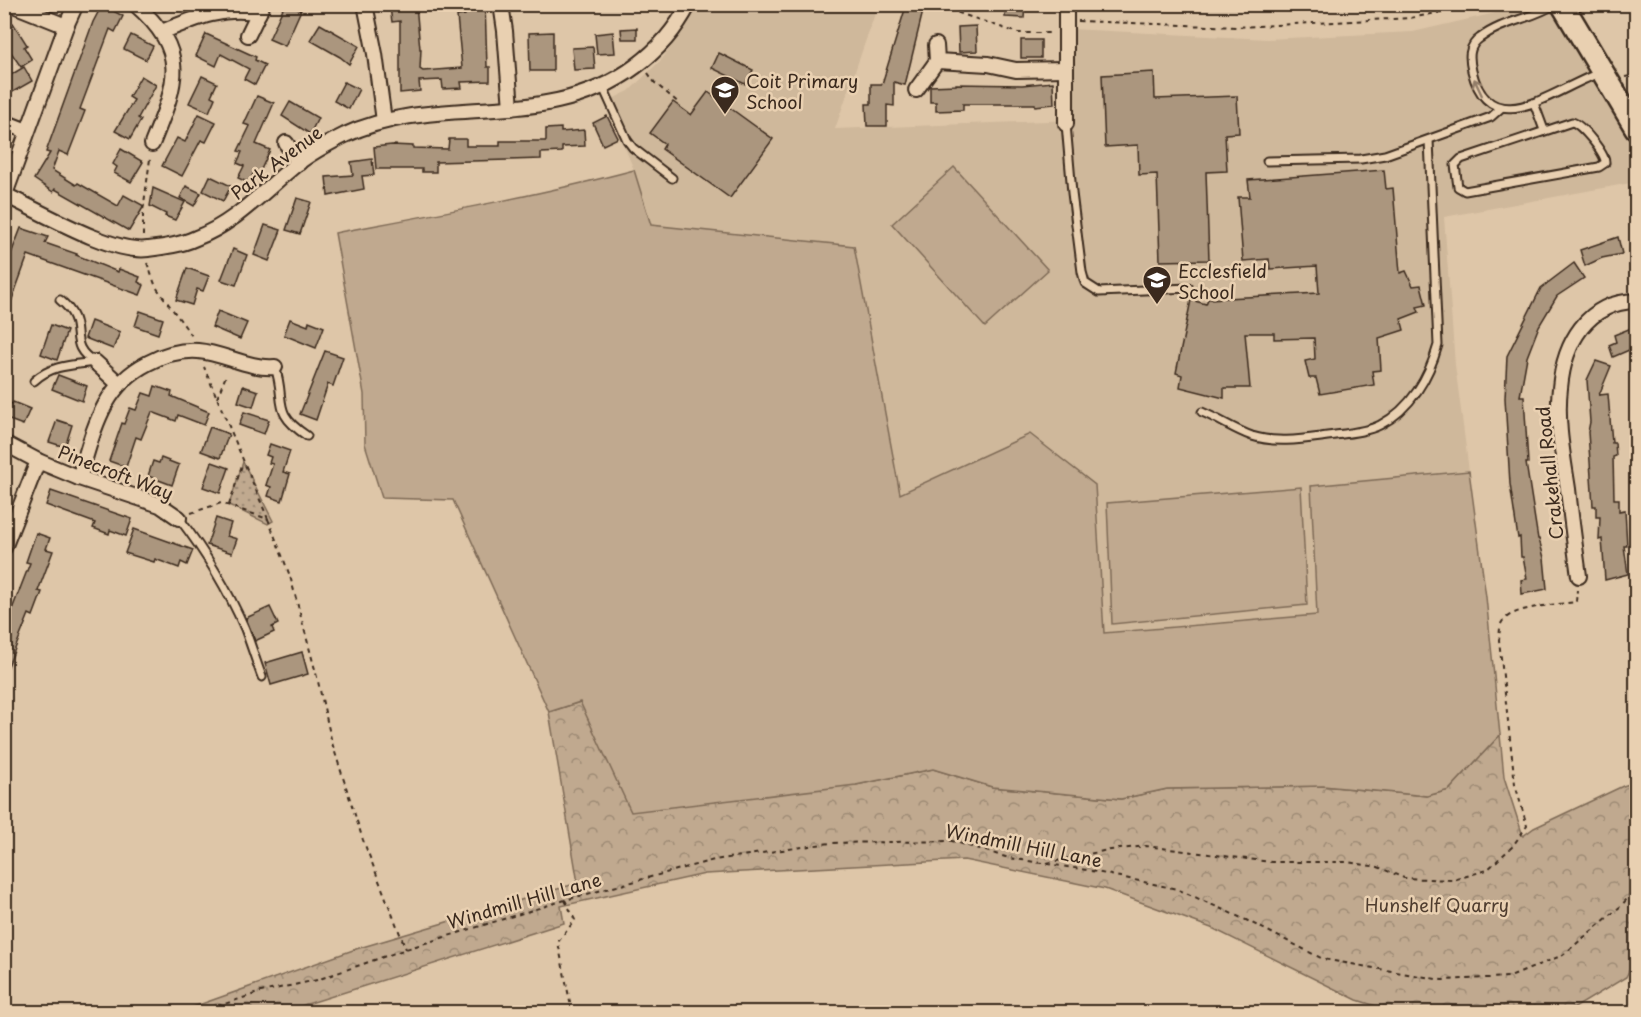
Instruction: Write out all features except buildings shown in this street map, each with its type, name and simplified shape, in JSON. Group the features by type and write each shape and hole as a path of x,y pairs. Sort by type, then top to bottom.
{"main road":[{"path":"1562,4 1636,128"}],"street":[{"path":"11,4 66,27"},
{"path":"5,196 27,131 76,4"},
{"path":"135,4 162,32 173,60 175,78 171,97 152,144"},
{"path":"365,4 375,54 384,121"},
{"path":"501,4 512,108"},
{"name":"Park Avenue","path":"5,196 101,241 122,247 145,250 177,245 198,238 219,226 249,205 299,163 342,136 384,121 414,116 512,108 568,99 603,87 641,62 664,41 689,4"},
{"path":"1066,4 1066,124"},
{"path":"162,32 216,13 261,9 248,35"},
{"path":"916,90 937,61 936,45"},
{"path":"937,61 988,64 1016,70 1065,69"},
{"path":"4,122 27,131"},
{"path":"286,143 299,163"},
{"name":"Crakehall Road","path":"1579,576 1562,442 1559,390 1564,363 1574,338 1585,322 1612,304 1636,301"},
{"path":"79,478 96,422 108,398 118,384 132,371 169,354 198,351 232,358 262,368 274,367"},
{"path":"95,362 118,384"},
{"name":"Pinecroft Way","path":"4,443 38,461 79,478 160,505 179,518"},
{"path":"4,548 38,461"}],"lane":[{"path":"1500,109 1485,100 1475,86 1469,60 1471,49 1478,39 1503,24 1556,4"},
{"path":"1267,160 1360,159 1385,155 1491,117 1500,109 1534,103 1603,73"},
{"path":"603,87 627,140 633,148 672,178"},
{"path":"1534,103 1544,130"},
{"path":"1576,122 1604,155 1605,163 1599,167 1465,191 1458,187 1455,165 1461,159 1544,130 1576,122"},
{"path":"1066,124 1072,193 1085,283 1099,292 1189,288"},
{"path":"1202,412 1251,435 1269,439 1300,440 1379,426 1398,412 1419,389 1432,365 1438,345 1429,140"},
{"path":"60,300 73,312 78,326 78,346 83,355 95,362"},
{"path":"34,381 52,368 95,362"},
{"path":"274,367 279,379 283,413 293,427 307,436"},
{"path":"179,518 196,541 228,595 245,630 262,677"}],"path":[{"path":"932,4 1018,33 1065,27 1237,27 1410,18 1485,4"},
{"path":"641,62 655,83 680,104"},
{"path":"217,398 232,358"},
{"path":"179,518 221,503 229,505 243,462"},
{"path":"268,519 290,576 332,743 363,840 406,949"},
{"path":"1043,863 1103,851 1146,846 1270,862 1347,862 1378,867 1404,878 1453,880 1487,870 1512,847 1527,826 1515,784 1499,640 1501,624 1509,615 1532,608 1576,602 1579,576"},
{"name":"Windmill Hill Lane","path":"200,1012 261,992 317,980 406,949 565,900 714,860 830,843 952,841 1009,858 1087,870 1177,889 1323,958 1442,980 1510,977 1563,955 1621,906 1636,888"},
{"path":"565,900 575,920 558,942 572,1012"}],"shaded area":[{"name":"Ecclesfield School","path":"697,5 878,5 835,129 1072,120 1071,29 1267,39 1413,32 1530,5 1549,5 1636,145 1636,182 1444,217 1455,365 1469,471 1311,486 1317,615 1104,633 1094,484 1030,434 900,494 854,246 650,225 634,170 606,102 629,91 662,59 687,25"}],"green space":[{"path":"954,167 1048,270 985,327 892,224"},
{"path":"634,170 651,225 854,246 900,494 1030,434 1095,485 1104,633 1317,615 1311,486 1469,471 1486,597 1500,735 1449,790 1427,796 1323,786 1167,789 1121,799 992,787 933,769 856,785 631,812 580,702 549,712 453,500 382,498 365,444 364,394 335,233 448,212"},
{"path":"243,462 273,521 268,524 229,505"},
{"path":"1301,487 1307,605 1112,624 1107,503"},
{"name":"Hunshelf Quarry","path":"580,702 856,785 933,769 992,787 1121,799 1167,789 1323,786 1427,796 1449,790 1500,735 1504,777 1523,836 1534,828 1636,782 1636,956 1626,977 1568,1012 1395,1012 1357,1000 1214,929 1105,889 964,860 705,874 561,906 564,923 282,1012 179,1012 356,949 578,883 549,712"}],"place":[{"name":"Coit Primary School","path":"725,116"},
{"name":"Ecclesfield School","path":"1157,306"}]}
